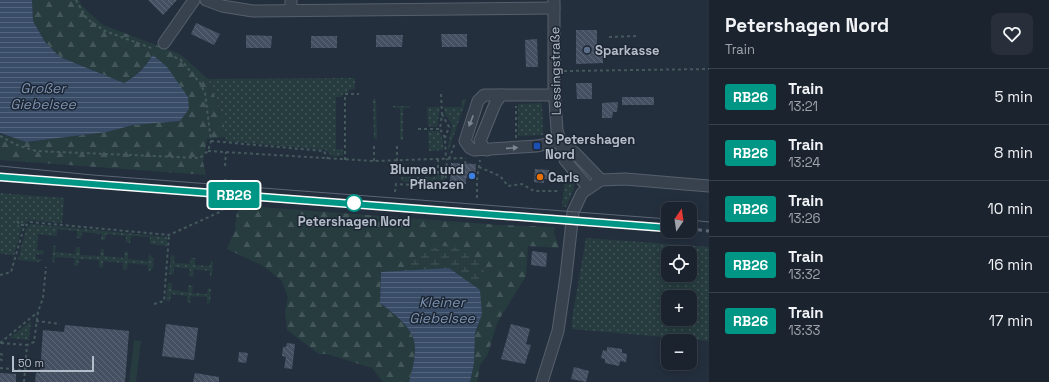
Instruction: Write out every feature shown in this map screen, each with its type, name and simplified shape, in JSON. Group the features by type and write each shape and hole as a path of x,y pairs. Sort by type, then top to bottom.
{"street":[{"path":"164,43 194,0"},
{"path":"206,0 222,6 237,9 291,5 554,4"},
{"name":"Lessingstraße","path":"554,4 554,95 555,112 560,141 565,160 588,187"},
{"path":"554,95 484,95 478,101 464,138 466,145 484,153 537,146 560,141 575,153 601,180"},
{"path":"484,153 480,141 495,104 501,95"},
{"path":"542,382 558,331 573,212 580,196 588,187 601,180 625,178 709,186"}],"path":[{"path":"0,136 17,145 36,150 200,158 208,151 211,141 205,93 200,83 181,60 105,31 87,18 76,0"},
{"path":"609,37 637,36"},
{"path":"564,71 709,70"},
{"path":"345,160 345,94 359,94"},
{"path":"442,94 440,129 445,138"},
{"path":"516,102 516,139"},
{"path":"395,192 396,184 446,187 448,159 446,159 445,138 449,127 442,114"},
{"path":"418,129 440,129"},
{"path":"211,141 324,150 328,159"},
{"path":"449,159 455,141"},
{"path":"374,146 374,161"},
{"path":"397,146 397,161"},
{"path":"208,151 374,161 446,159"},
{"path":"225,166 226,152"},
{"path":"477,198 476,176 484,153"},
{"path":"465,164 466,158"},
{"path":"438,159 438,173 446,178"},
{"path":"479,167 500,176 508,186 522,184 534,190 560,191"},
{"path":"224,180 248,182"},
{"path":"17,221 20,225 26,225 33,222 169,235 222,211 222,208"},
{"path":"0,275 11,272 26,225"},
{"path":"154,304 164,300 169,235"},
{"path":"0,343 27,345 34,342 36,321 43,298 46,267"},
{"path":"0,343 38,312"},
{"path":"36,321 60,324"},
{"path":"24,382 27,345"},
{"path":"0,368 43,372"}],"green space":[{"path":"32,0 79,0 82,6 103,25 180,54 208,79 222,116 226,137 207,139 203,162 206,175 0,160 0,134 27,142 107,132 133,125 180,121 188,97 153,55 133,77 124,83 60,57 45,42 33,21"},
{"path":"355,78 355,89 349,90 348,93 343,93 342,97 336,97 336,149 343,150 343,156 332,156 326,150 226,141 222,116 208,79"},
{"path":"373,99 376,99 377,139 374,139"},
{"path":"463,99 466,99 465,103 448,152 452,124 445,114 444,107 461,107"},
{"path":"542,103 543,135 518,136 518,104"},
{"path":"393,106 409,106 410,108 403,108 403,140 400,140 400,108 393,108"},
{"path":"427,107 440,107 437,127 428,126"},
{"path":"428,131 439,131 443,141 443,150 429,151"},
{"path":"435,174 445,178 444,184 401,181 401,177 435,177"},
{"path":"573,175 575,183 573,191 566,207 562,207 564,184"},
{"path":"0,193 64,198 62,223 30,220 22,226 14,255 0,254"},
{"path":"247,206 500,225 555,227 554,232 559,248 528,246 526,276 497,323 488,354 480,365 477,382 470,382 474,364 475,333 482,314 480,290 485,266 422,250 403,272 381,272 380,303 392,312 408,328 415,345 415,355 409,382 383,382 372,368 327,354 319,354 287,330 285,311 288,298 282,281 263,266 227,249 235,230 236,215 240,209"},
{"path":"31,224 167,237 167,246 150,244 150,237 131,236 130,243 126,242 126,236 106,234 105,240 101,240 102,234 82,232 81,238 77,238 77,231 57,229 57,236 38,234 37,250 44,251 43,255 36,254 36,259 43,259 39,262 18,260 26,228"},
{"path":"586,238 695,246 661,246 661,282 697,282 697,246 709,247 709,341 697,340 697,334 661,334 661,337 572,329 572,319"},
{"path":"56,245 55,252 75,254 76,247 80,247 80,255 100,256 101,249 104,249 104,256 124,258 125,251 128,252 128,259 148,261 149,254 154,259 153,268 148,272 148,265 128,263 127,269 123,270 123,263 103,261 103,268 99,267 99,260 79,259 78,266 74,265 75,258 55,257 54,263 52,261 53,247"},
{"path":"443,246 459,248 485,266 480,290 449,268 403,272 422,250"},
{"path":"171,255 175,256 174,263 190,264 191,258 195,258 195,265 210,266 211,260 213,262 212,276 210,278 210,271 194,269 193,277 189,276 190,269 174,267 173,275 169,274"},
{"path":"168,283 172,283 172,290 188,292 188,285 193,286 192,293 207,294 208,287 211,290 210,302 207,305 207,297 191,296 190,303 187,302 187,296 171,294 170,301 166,301"},
{"path":"31,321 29,340 10,338"},
{"path":"134,340 141,341 136,382 129,382"}],"water":[{"name":"Großer Giebelsee","path":"0,0 32,0 33,21 45,42 60,57 124,83 140,71 153,55 167,67 188,97 189,109 180,121 133,125 107,132 26,142 0,133"},
{"name":"Kleiner Giebelsee","path":"449,268 480,290 482,314 475,333 474,364 470,382 409,382 415,355 415,345 408,328 392,312 380,303 381,272"}],"building":[{"path":"148,0 177,0 163,15"},
{"path":"196,23 220,34 214,45 191,34"},
{"name":"Sparkasse","path":"576,30 597,30 597,54 603,54 603,63 576,64"},
{"path":"441,34 467,34 467,47 442,47"},
{"path":"246,35 272,36 271,48 246,48"},
{"path":"376,35 403,35 402,47 376,47"},
{"path":"311,36 337,36 337,48 311,48"},
{"path":"537,39 538,67 526,67 525,40"},
{"path":"576,83 592,83 592,99 577,99"},
{"path":"622,97 654,97 654,105 622,105"},
{"path":"618,102 617,112 613,112 612,118 602,118 602,103"},
{"path":"451,163 476,164 475,179 466,178 466,184 450,183"},
{"path":"535,169 549,170 548,179 544,179 544,183 534,182"},
{"path":"532,251 547,253 546,267 531,265"},
{"path":"166,324 198,328 194,360 162,356"},
{"path":"511,324 530,329 526,344 531,345 525,364 501,359"},
{"path":"65,325 129,331 125,382 35,382 36,373 40,373 43,330 64,332"},
{"path":"287,343 295,344 292,369 284,368 286,357 282,356 283,347 286,347"},
{"path":"607,347 622,349 622,353 627,354 626,362 620,361 619,366 605,363 605,359 601,358 603,350 607,351"},
{"path":"239,352 248,353 246,363 238,362"},
{"path":"574,367 589,371 586,382 571,379"},
{"path":"0,373 16,374 16,382 0,382"},
{"path":"195,373 219,377 219,382 193,382"}],"tram line":[{"path":"0,166 93,175 661,218"},
{"path":"697,221 709,222"}],"railway":[{"path":"0,177 661,227"},
{"path":"697,230 709,231"}],"train":[{"name":"RB26","path":"0,177 661,227"}],"place":[{"name":"Sparkasse","path":"587,50"},
{"name":"S Petershagen Nord","path":"537,146"},
{"name":"Blumen und Pflanzen","path":"472,176"},
{"name":"Carls","path":"540,177"},
{"name":"Petershagen Nord","path":"354,203"}]}
